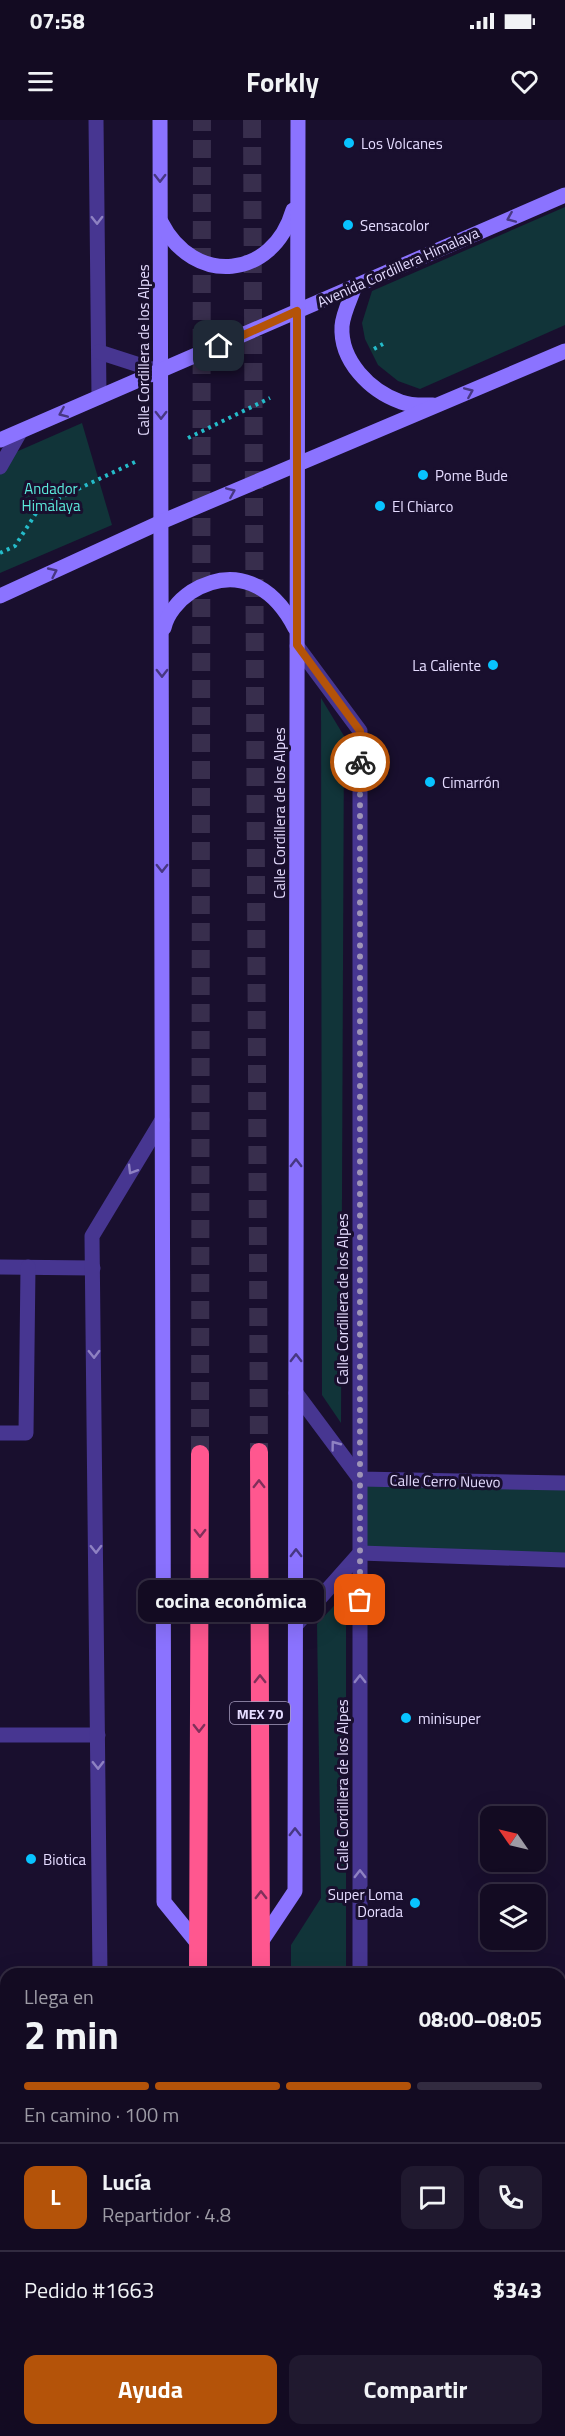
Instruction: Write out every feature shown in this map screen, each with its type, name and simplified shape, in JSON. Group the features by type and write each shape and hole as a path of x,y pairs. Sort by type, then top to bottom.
{"highway":[{"name":"MEX 70","path":"259,1452 261,1968"},
{"path":"198,1968 200,1454"}],"main road":[{"name":"Calle Cordillera de los Alpes","path":"160,120 164,1902 199,1945"},
{"name":"Calle Cordillera de los Alpes","path":"261,1942 295,1891 298,120"},
{"path":"160,204 161,222 168,236 192,258 207,265 240,266 259,258 276,246 288,227 298,186"},
{"name":"Avenida Cordillera Himalaya","path":"0,440 565,195"},
{"path":"355,286 342,326 350,360 364,381 402,402 438,405"},
{"path":"0,596 161,522 565,351"},
{"path":"162,637 165,623 184,596 203,585 219,580 237,580 254,584 269,592 285,608 295,628 297,645"}],"street":[{"path":"96,120 99,397"},
{"path":"99,352 161,372"},
{"path":"0,467 20,432"},
{"name":"Calle Cordillera de los Alpes","path":"297,645 360,731 360,1968"},
{"path":"100,1968 92,1236 162,1120"},
{"path":"0,1267 93,1268"},
{"path":"0,1433 26,1433 28,1267"},
{"path":"296,1393 360,1479"},
{"name":"Calle Cerro Nuevo","path":"360,1479 565,1484"},
{"path":"296,1625 360,1553 565,1560"},
{"path":"0,1735 98,1735"}],"green space":[{"path":"565,207 565,325 420,389 398,381 378,365 365,339 362,323 372,291"},
{"name":"Andador Himalaya","path":"82,423 112,525 0,573 0,459"},
{"path":"321,698 344,736 341,1423 322,1395"},
{"path":"353,1479 565,1483 565,1560 360,1553"},
{"path":"346,1593 346,1968 291,1968 291,1945 321,1898 317,1624"}],"tunnel":[{"path":"200,1454 202,120"},
{"path":"252,120 259,1452"}],"way so far":[{"path":"360,762 360,1600"}],"place":[{"name":"Los Volcanes","path":"349,143"},
{"name":"Sensacolor","path":"348,225"},
{"name":"Pome Bude","path":"423,475"},
{"name":"El Chiarco","path":"380,506"},
{"name":"La Caliente","path":"493,665"},
{"name":"Cimarrón","path":"430,782"},
{"name":"cocina económica","path":"360,1600"},
{"name":"minisuper","path":"406,1718"},
{"name":"Biotica","path":"31,1859"},
{"name":"Super Loma Dorada","path":"415,1903"}],"route":[{"path":"219,346 297,311 297,645 360,731 360,762"}]}
